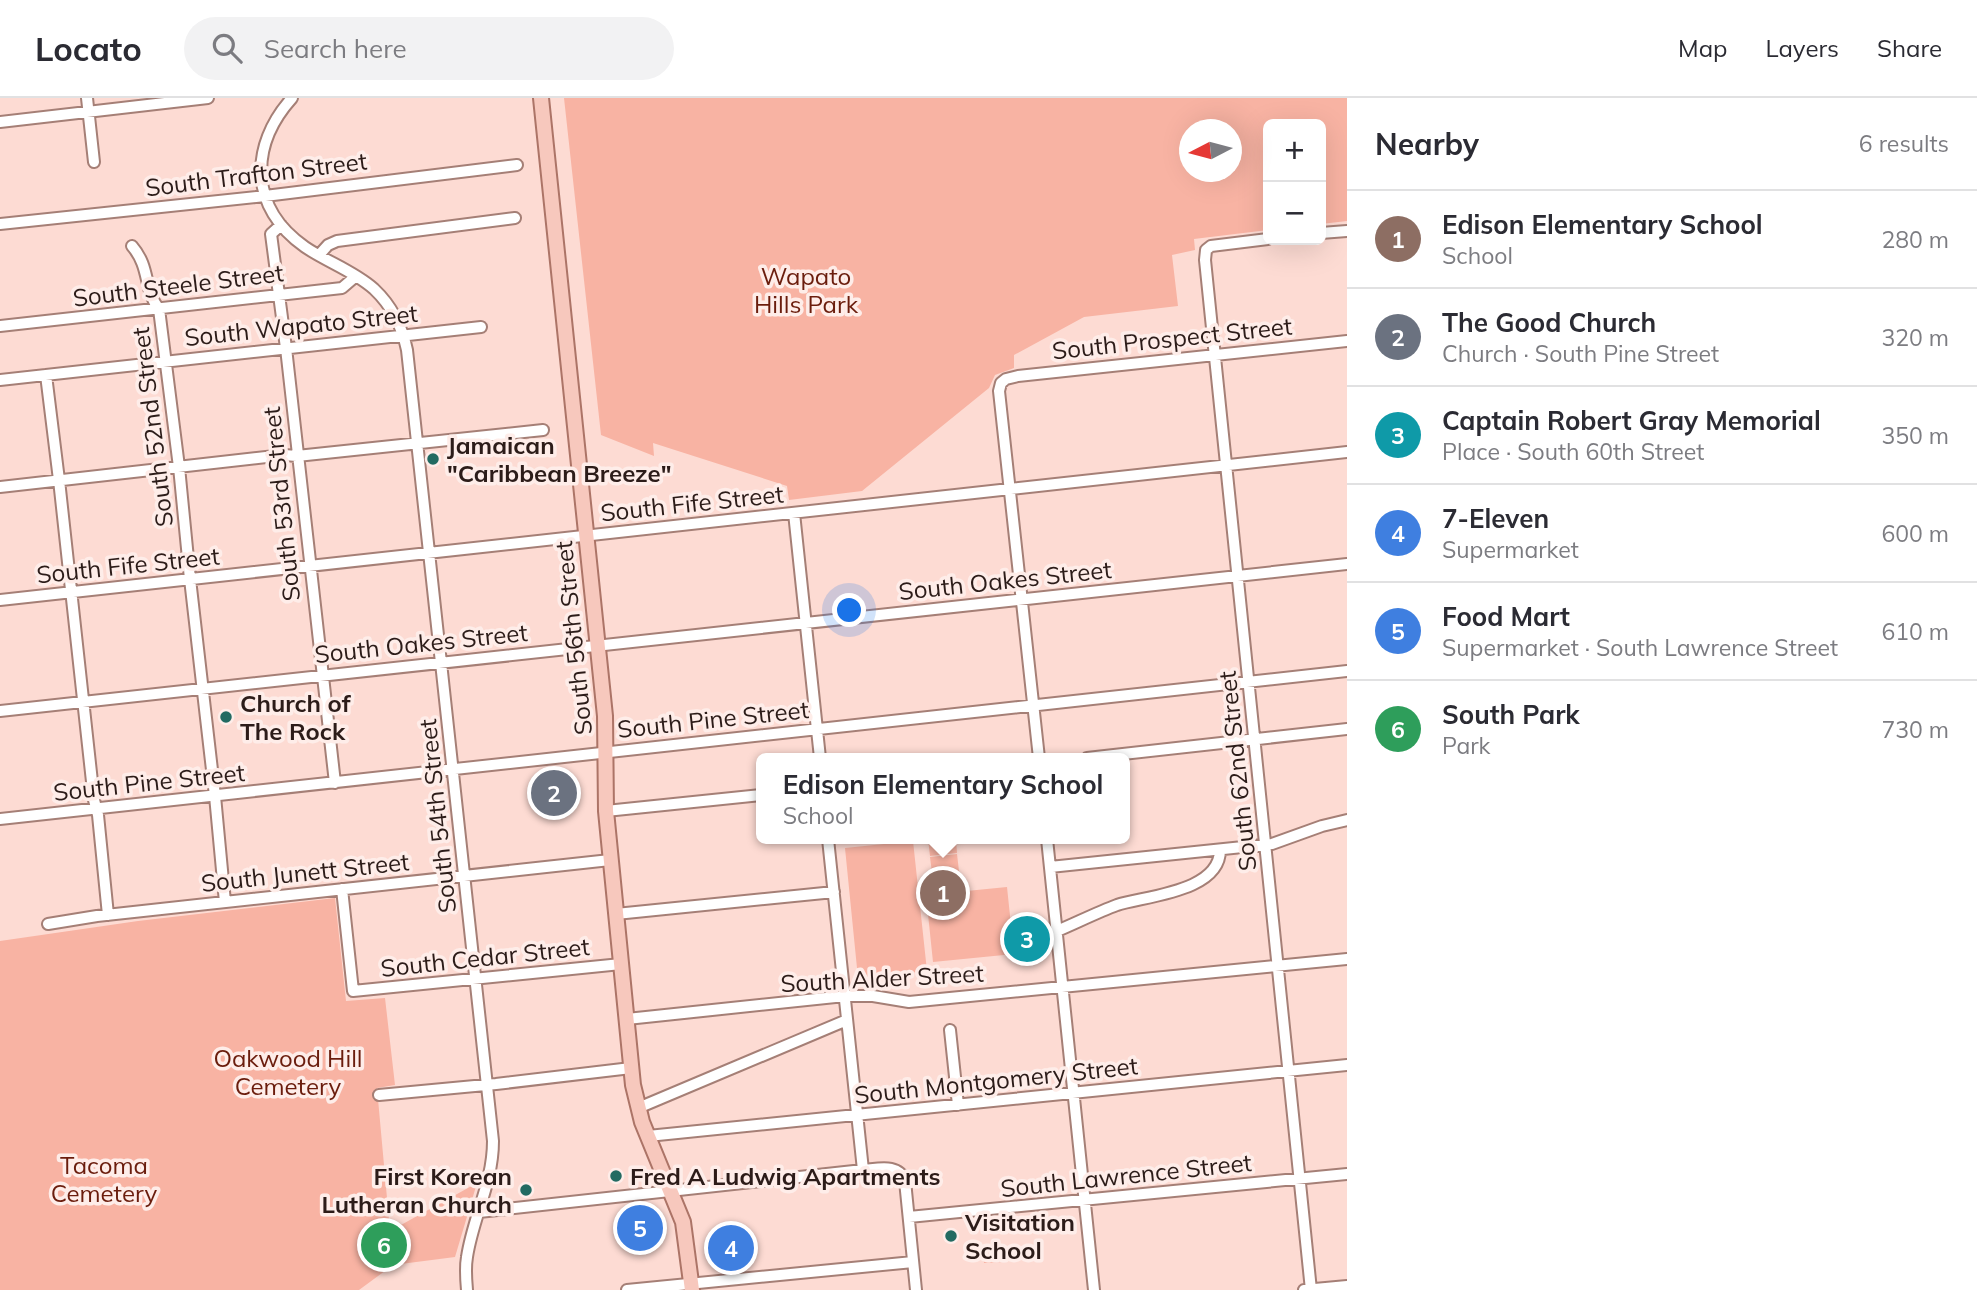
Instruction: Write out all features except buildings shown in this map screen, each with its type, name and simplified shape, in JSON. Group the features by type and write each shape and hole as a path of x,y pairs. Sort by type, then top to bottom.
{"main road":[{"name":"South 56th Street","path":"541,98 605,716 606,811 631,1068 638,1108 683,1222 692,1287"}],"street":[{"path":"87,98 94,162"},
{"path":"0,122 208,98"},
{"path":"281,225 265,196 261,171 264,144 275,119 292,98"},
{"name":"South Trafton Street","path":"0,224 265,196 517,165"},
{"path":"319,255 335,242 515,218"},
{"name":"South 54th Street","path":"281,225 295,239 356,276 375,291 389,306 404,336 418,442 493,1141 493,1161 466,1261 467,1290"},
{"name":"South 53rd Street","path":"281,225 271,234 335,783"},
{"path":"1326,233 1347,231"},
{"name":"South 62nd Street","path":"1263,240 1208,247 1205,260 1311,1290"},
{"name":"South 52nd Street","path":"132,246 141,258 147,272 153,302 159,309 179,467 225,902"},
{"name":"South Steele Street","path":"0,326 342,288 356,276"},
{"name":"South Wapato Street","path":"0,380 481,327"},
{"name":"South Prospect Street","path":"1011,489 999,387 1002,382 1018,376 1347,341"},
{"path":"46,375 108,915"},
{"path":"0,487 284,455 297,456 543,430"},
{"name":"South Fife Street","path":"0,600 1347,452"},
{"path":"1011,489 1038,753"},
{"path":"794,513 819,753"},
{"name":"South Oakes Street","path":"0,711 1347,564"},
{"name":"South Pine Street","path":"0,820 1347,671"},
{"path":"1130,753 1347,730"},
{"path":"606,811 756,795"},
{"path":"1050,867 1266,845 1347,820"},
{"path":"829,844 863,1170"},
{"path":"1048,844 1094,1290"},
{"path":"1057,931 1115,906 1182,890 1195,884 1216,865 1220,850"},
{"name":"South Junett Street","path":"48,924 108,915 610,860"},
{"name":"South Cedar Street","path":"342,889 353,991 621,964"},
{"name":"South Cedar Street","path":"616,914 834,892"},
{"name":"South Alder Street","path":"627,1019 845,996 873,996 909,1002 1347,959"},
{"path":"638,1108 847,1020"},
{"path":"950,1030 958,1105"},
{"name":"South Montgomery Street","path":"648,1136 1347,1065"},
{"path":"379,1096 631,1068"},
{"path":"479,1212 888,1168 899,1171 905,1181 916,1290"},
{"name":"South Lawrence Street","path":"909,1217 1347,1174"},
{"path":"627,1290 692,1287 913,1262"},
{"path":"1304,1290 1347,1286"}],"green space":[{"name":"Wapato Hills Park","path":"564,98 1347,98 1347,221 1326,223 1326,119 1263,119 1263,231 1194,239 1195,250 1172,255 1178,306 1084,317 1014,355 1014,368 995,375 989,388 862,491 789,500 787,486 653,443 654,456 601,435"},
{"path":"913,844 927,971 858,978 845,848"},
{"path":"929,844 956,844 957,853 930,856"},
{"path":"957,854 959,871 932,873 930,857"},
{"path":"1007,887 1014,954 933,962 926,895"},
{"path":"335,898 346,1001 385,998 395,1085 377,1088 390,1231 477,1183 455,1257 393,1265 359,1290 0,1290 0,941 138,921"},
{"path":"1002,1250 1003,1262 984,1263 982,1251"}],"place":[{"name":"Jamaican \"Caribbean Breeze\"","path":"433,459"},
{"name":"Church of The Rock","path":"226,717"},
{"name":"The Good Church","path":"554,793"},
{"name":"Edison Elementary School","path":"943,893"},
{"name":"Captain Robert Gray Memorial","path":"1027,939"},
{"name":"Fred A Ludwig Apartments","path":"616,1176"},
{"name":"First Korean Lutheran Church","path":"526,1190"},
{"name":"Food Mart","path":"640,1228"},
{"name":"Visitation School","path":"951,1236"},
{"name":"South Park","path":"384,1245"},
{"name":"7-Eleven","path":"731,1248"}],"park label":[{"name":"Oakwood Hill Cemetery","path":"288,1072"},
{"name":"Tacoma Cemetery","path":"104,1179"}]}
